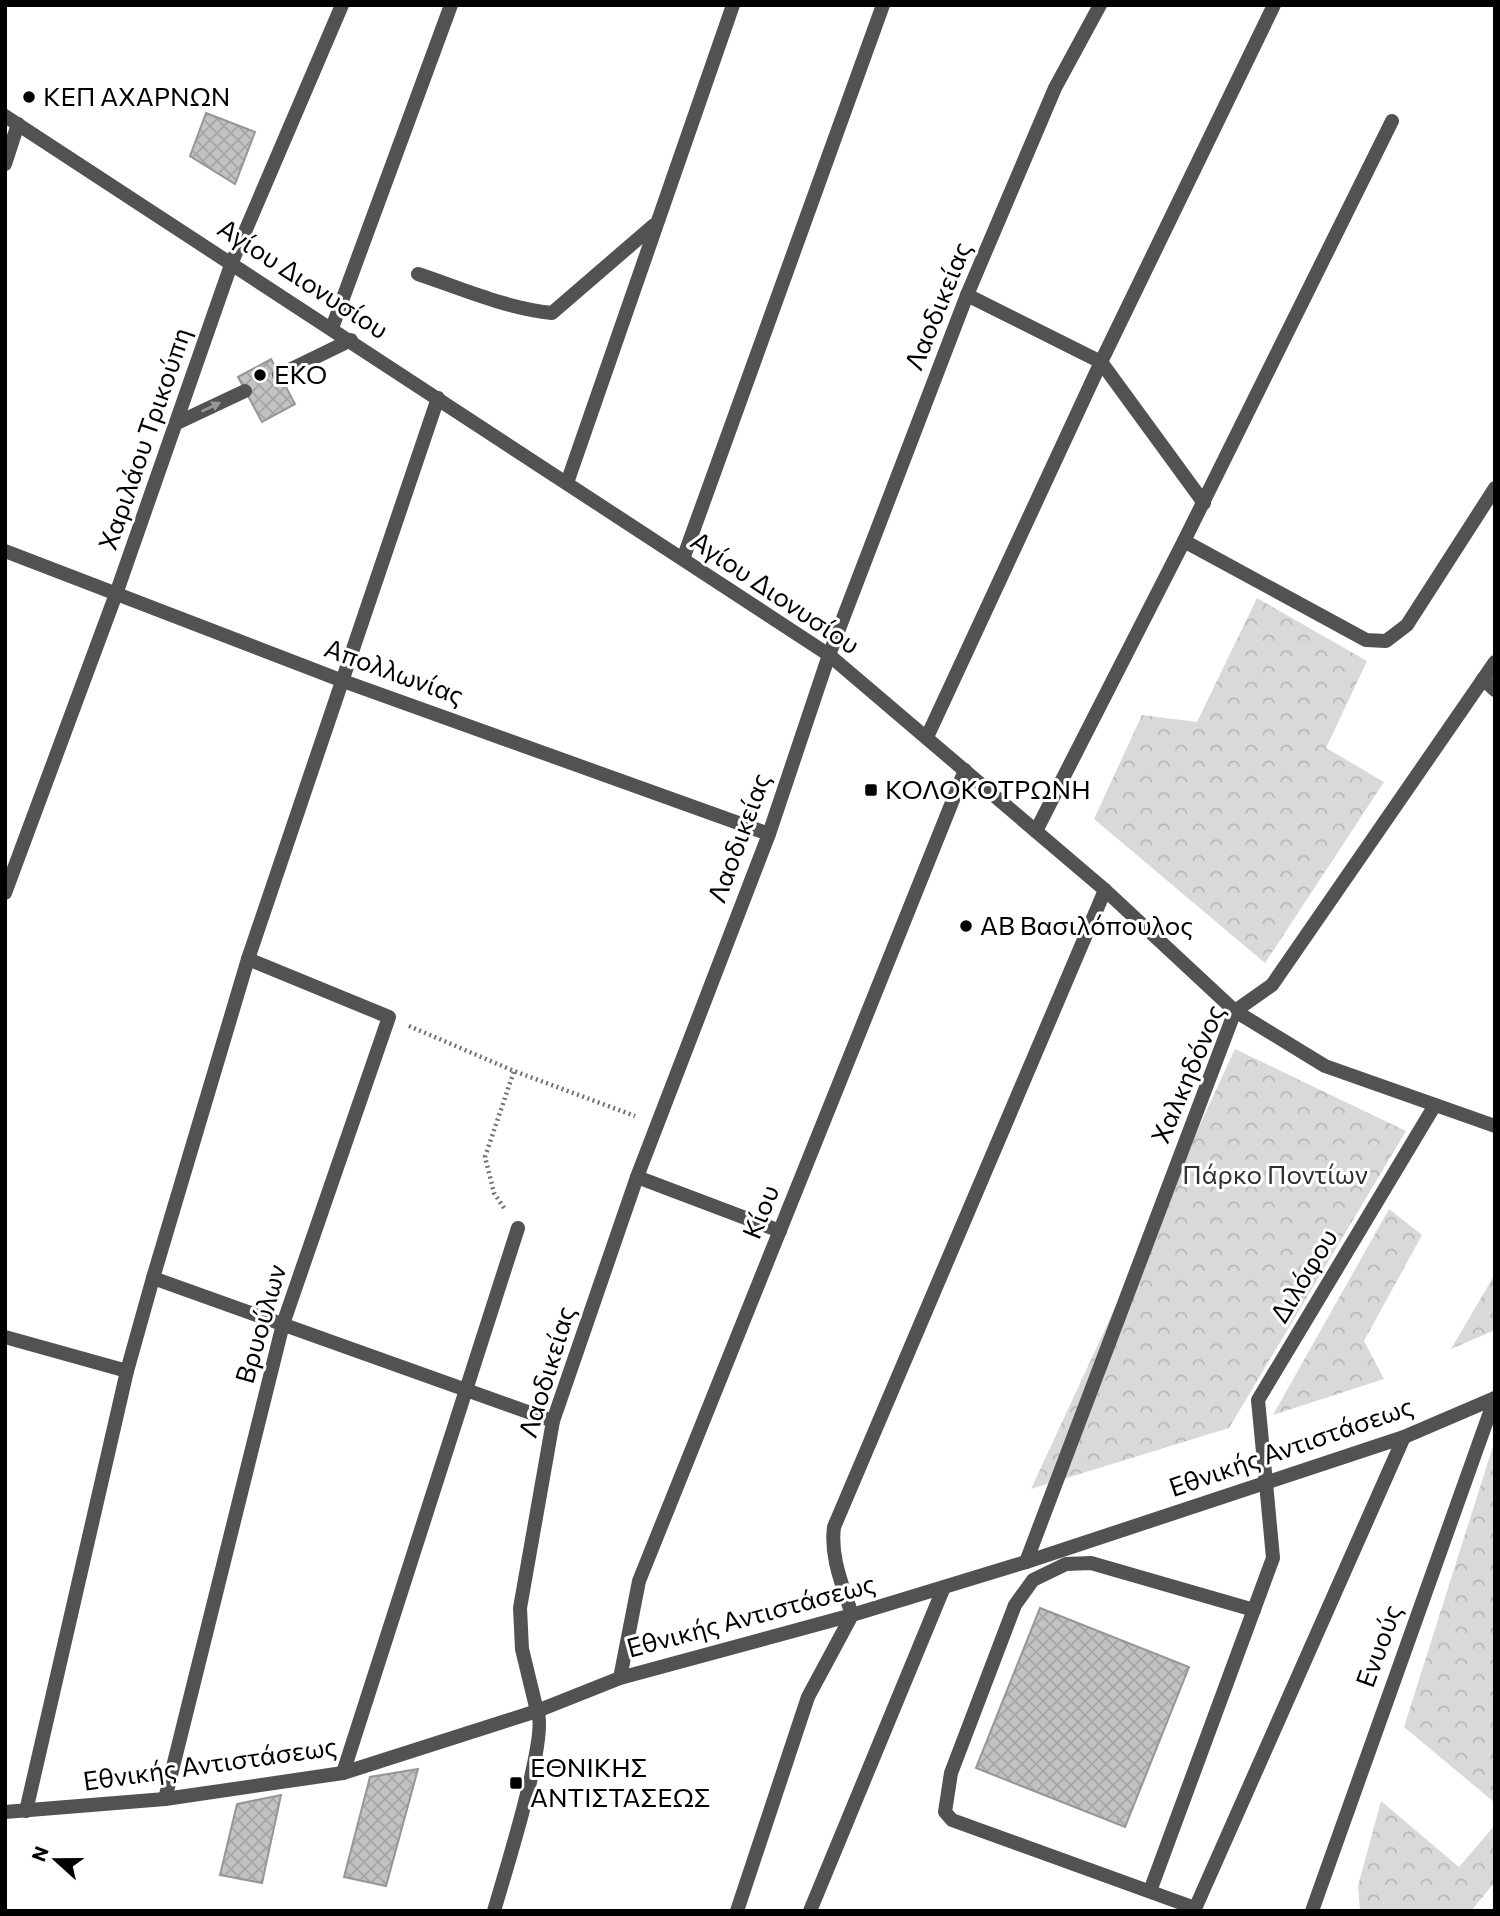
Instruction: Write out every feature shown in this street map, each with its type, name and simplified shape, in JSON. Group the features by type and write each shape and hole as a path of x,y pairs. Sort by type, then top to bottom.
{"street":[{"name":"Χαριλάου Τρικούπη","path":"5,893 116,594 232,262 342,5"},
{"path":"332,328 451,5"},
{"path":"567,483 654,225 733,5"},
{"path":"683,559 883,5"},
{"name":"Λαοδικείας","path":"494,1911 537,1753 541,1719 522,1649 520,1608 553,1421 637,1177 768,834 829,655 967,295 1055,88 1100,5"},
{"path":"927,737 1101,362 1274,5"},
{"name":"Αγίου Διονυσίου","path":"12,120 829,655 1105,890 1235,1011 1325,1066 1495,1126"},
{"path":"5,163 12,120"},
{"path":"1036,831 1204,503 1392,121"},
{"path":"418,274 489,300 526,310 552,313 654,225"},
{"path":"967,295 1101,362 1204,503"},
{"path":"279,375 351,340"},
{"path":"177,423 245,391"},
{"path":"26,1811 127,1371 153,1278 248,959 438,398"},
{"path":"1184,541 1366,640 1386,641 1407,625 1495,488"},
{"name":"Απολλωνίας","path":"5,551 343,681 768,834"},
{"name":"Χαλκηδόνος","path":"1026,1562 1235,1011 1272,985 1495,662"},
{"path":"1483,679 1495,690"},
{"name":"Κίου","path":"620,1678 639,1581 965,770"},
{"path":"737,1911 808,1698 852,1615 835,1562 832,1544 834,1527 1105,890"},
{"path":"248,959 389,1017"},
{"name":"Βρυούλων","path":"165,1799 283,1324 389,1017"},
{"name":"Διλόφου","path":"1150,1891 1273,1559 1258,1400 1435,1105"},
{"path":"637,1177 780,1231"},
{"path":"343,1773 464,1388 518,1228"},
{"path":"153,1278 553,1421"},
{"path":"5,1337 127,1371"},
{"name":"Εθνικής Αντιστάσεως","path":"5,1812 165,1799 343,1773 537,1712 620,1678 852,1615 1026,1562 1404,1437 1495,1398"},
{"name":"Ενυούς","path":"1312,1911 1495,1398"},
{"path":"1254,1610 1091,1563 1066,1564 1033,1580 1015,1605 951,1773 945,1812 952,1820 1195,1909 1404,1437"},
{"path":"810,1911 944,1587"},
{"path":"1321,1880 1323,1911"}],"path":[{"path":"389,1017 514,1072 657,1124"},
{"path":"514,1072 485,1157 494,1193 518,1228"}],"green space":[{"path":"1257,598 1367,661 1326,748 1384,782 1265,963 1094,819 1142,715 1197,722"},
{"name":"Πάρκο Ποντίων","path":"1235,1049 1406,1131 1229,1428 1031,1489"},
{"path":"1389,1209 1422,1235 1364,1341 1384,1379 1273,1415"},
{"path":"1495,1274 1495,1330 1451,1349"},
{"path":"1495,1440 1495,1803 1404,1727"},
{"path":"1381,1801 1459,1867 1495,1825 1495,1882 1471,1911 1360,1911 1358,1886"}],"building":[{"path":"206,113 255,132 235,184 190,156"},
{"path":"271,359 295,404 262,422 238,377"},
{"path":"1040,1608 1189,1667 1125,1827 976,1768"},
{"path":"418,1769 386,1886 344,1877 370,1777"},
{"path":"281,1795 262,1883 220,1875 237,1804"}],"place":[{"name":"ΚΕΠ ΑΧΑΡΝΩΝ","path":"29,97"},
{"name":"EKO","path":"260,375"},
{"name":"ΚΟΛΟΚΟΤΡΩΝΗ","path":"871,790"},
{"name":"ΑΒ Βασιλόπουλος","path":"966,926"},
{"name":"ΕΘΝΙΚΗΣ ΑΝΤΙΣΤΑΣΕΩΣ","path":"516,1783"}]}
